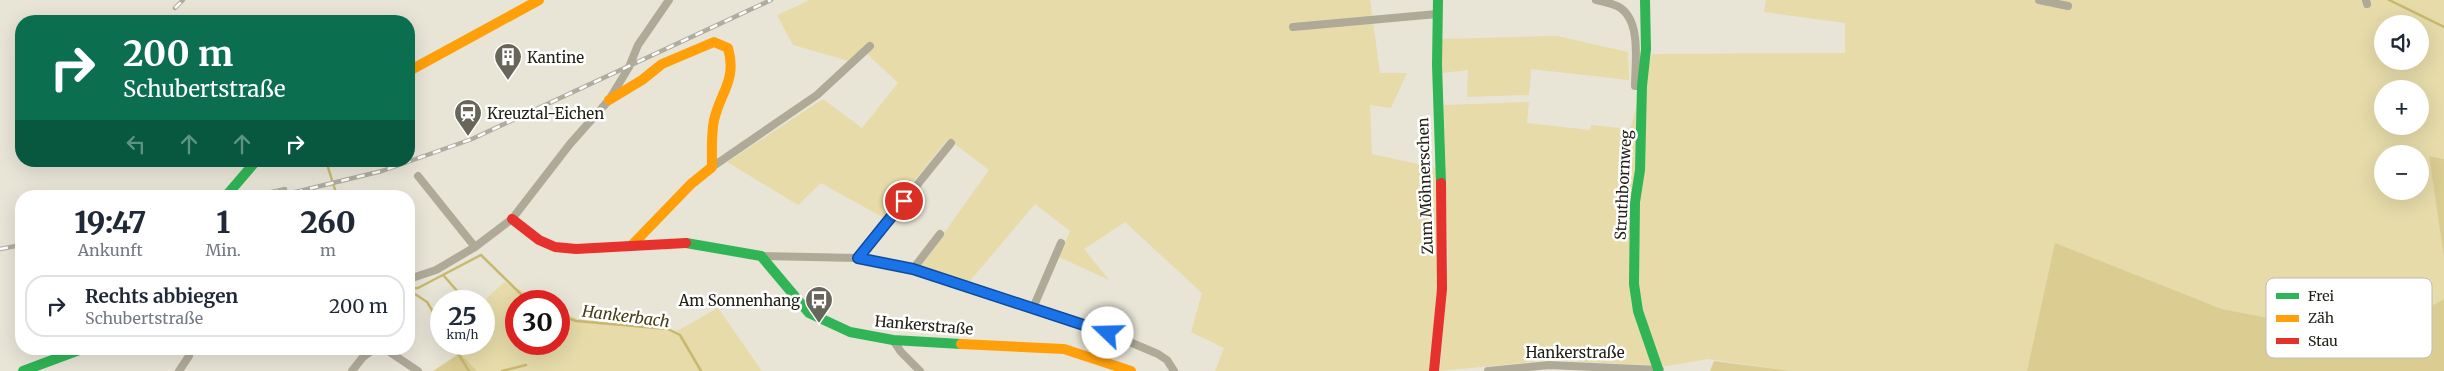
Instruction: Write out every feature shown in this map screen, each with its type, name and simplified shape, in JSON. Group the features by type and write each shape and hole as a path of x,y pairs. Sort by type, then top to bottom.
{"street":[{"path":"415,68 539,0"},
{"path":"415,277 436,270 475,247 512,219 570,144 610,100 629,67 638,45 669,0"},
{"name":"Zum Möhnerschen","path":"1434,371 1439,334 1443,262 1437,103 1438,0"},
{"path":"1596,0 1619,7 1630,18 1634,28 1636,86 1642,86"},
{"name":"Struthbornweg","path":"1645,0 1646,49 1642,86 1640,170 1634,202 1634,284 1638,311 1660,370"},
{"path":"2040,0 2068,6"},
{"path":"1293,27 1437,14"},
{"path":"610,100 642,80 662,64 714,42 728,48 733,62 731,80 715,116 712,167"},
{"path":"631,246 691,184 712,167 817,95 870,46"},
{"path":"858,258 951,143"},
{"path":"231,190 251,167"},
{"path":"418,176 475,247"},
{"path":"512,219 540,240 555,247 576,249 687,244 711,246 761,256 858,258 913,269 1092,326 1158,354 1167,360 1174,371"},
{"path":"913,269 940,234"},
{"path":"1033,308 1061,243"},
{"name":"Hankerstraße","path":"761,256 809,313 850,332 893,340 1064,349 1131,371"},
{"path":"893,340 901,352 920,371"},
{"path":"23,371 66,355"},
{"path":"180,371 189,355"},
{"path":"352,371 365,355"},
{"path":"393,355 418,371"},
{"name":"Hankerstraße","path":"1488,371 1548,365 1660,370"}],"shaded area":[{"path":"810,0 1370,0 1380,73 1407,73 1391,108 1370,105 1372,154 1436,168 1439,262 1431,358 1433,371 1215,371 1224,348 1191,332 1202,293 1125,222 1084,249 1109,280 1059,257 1070,231 1035,204 969,282 920,267 989,170 948,139 884,218 821,183 798,205 727,162 823,99 862,128 898,83 862,49 849,61 793,45 777,15"},
{"path":"1766,0 2444,0 2444,159 2429,156 2444,258 2444,299 2432,305 2432,278 2266,278 2266,318 2222,309 2056,244 2027,371 1791,371 1708,359 1667,366 1550,360 1440,371 1448,263 1444,105 1529,102 1527,123 1590,130 1591,125 1630,129 1652,54 1845,53 1845,23 1764,12"},
{"path":"1557,36 1628,52 1629,80 1531,69 1529,95 1467,97 1468,70 1442,73 1440,39"},
{"path":"2429,156 2444,159 2444,258"},
{"path":"2055,243 2222,309 2266,318 2266,358 2432,358 2432,305 2444,299 2444,371 2027,371"},
{"path":"504,282 520,290 505,290 505,355 570,355 570,316 577,319 677,331 718,308 762,371 477,371 462,355 495,355 495,291"},
{"path":"457,355 462,355 477,371 433,371"},
{"path":"1714,361 1791,371 1710,371"}],"waterway":[{"path":"2389,0 2444,27"},
{"name":"Hankerbach","path":"328,167 335,190"},
{"name":"Hankerbach","path":"415,288 481,255 517,290"},
{"path":"444,276 456,290"},
{"path":"415,294 427,302 430,307"},
{"name":"Hankerbach","path":"570,319 668,329 680,335 701,371"},
{"path":"459,355 469,371"},
{"path":"502,371 526,365"}],"railway":[{"path":"175,8 183,0"},
{"path":"415,159 472,139 771,0"},
{"path":"304,190 393,167"},
{"path":"281,190 285,189"},
{"path":"0,249 15,246"}],"traffic: fast":[{"path":"1438,0 1437,65 1441,183"},
{"path":"1645,0 1646,49 1642,86 1640,170 1635,202 1634,284 1638,311 1658,369"},
{"path":"231,190 251,167"},
{"path":"686,243 761,256 809,313 850,332 893,340 961,344"},
{"path":"23,371 66,355"}],"traffic: slow":[{"path":"415,68 539,0"},
{"path":"609,100 642,80 662,64 714,42 728,48 731,69 714,120 712,167 691,184 631,246"},
{"path":"961,344 1064,349 1131,371"}],"traffic: jam":[{"path":"1434,371 1442,289 1441,183"},
{"path":"512,219 539,240 555,247 576,249 686,243"}],"place":[{"name":"Kantine","path":"508,81"},
{"name":"Kreuztal-Eichen","path":"468,137"},
{"name":"Am Sonnenhang","path":"819,324"}],"route":[{"path":"904,201 858,258 913,269 1092,326 1108,333"}]}
